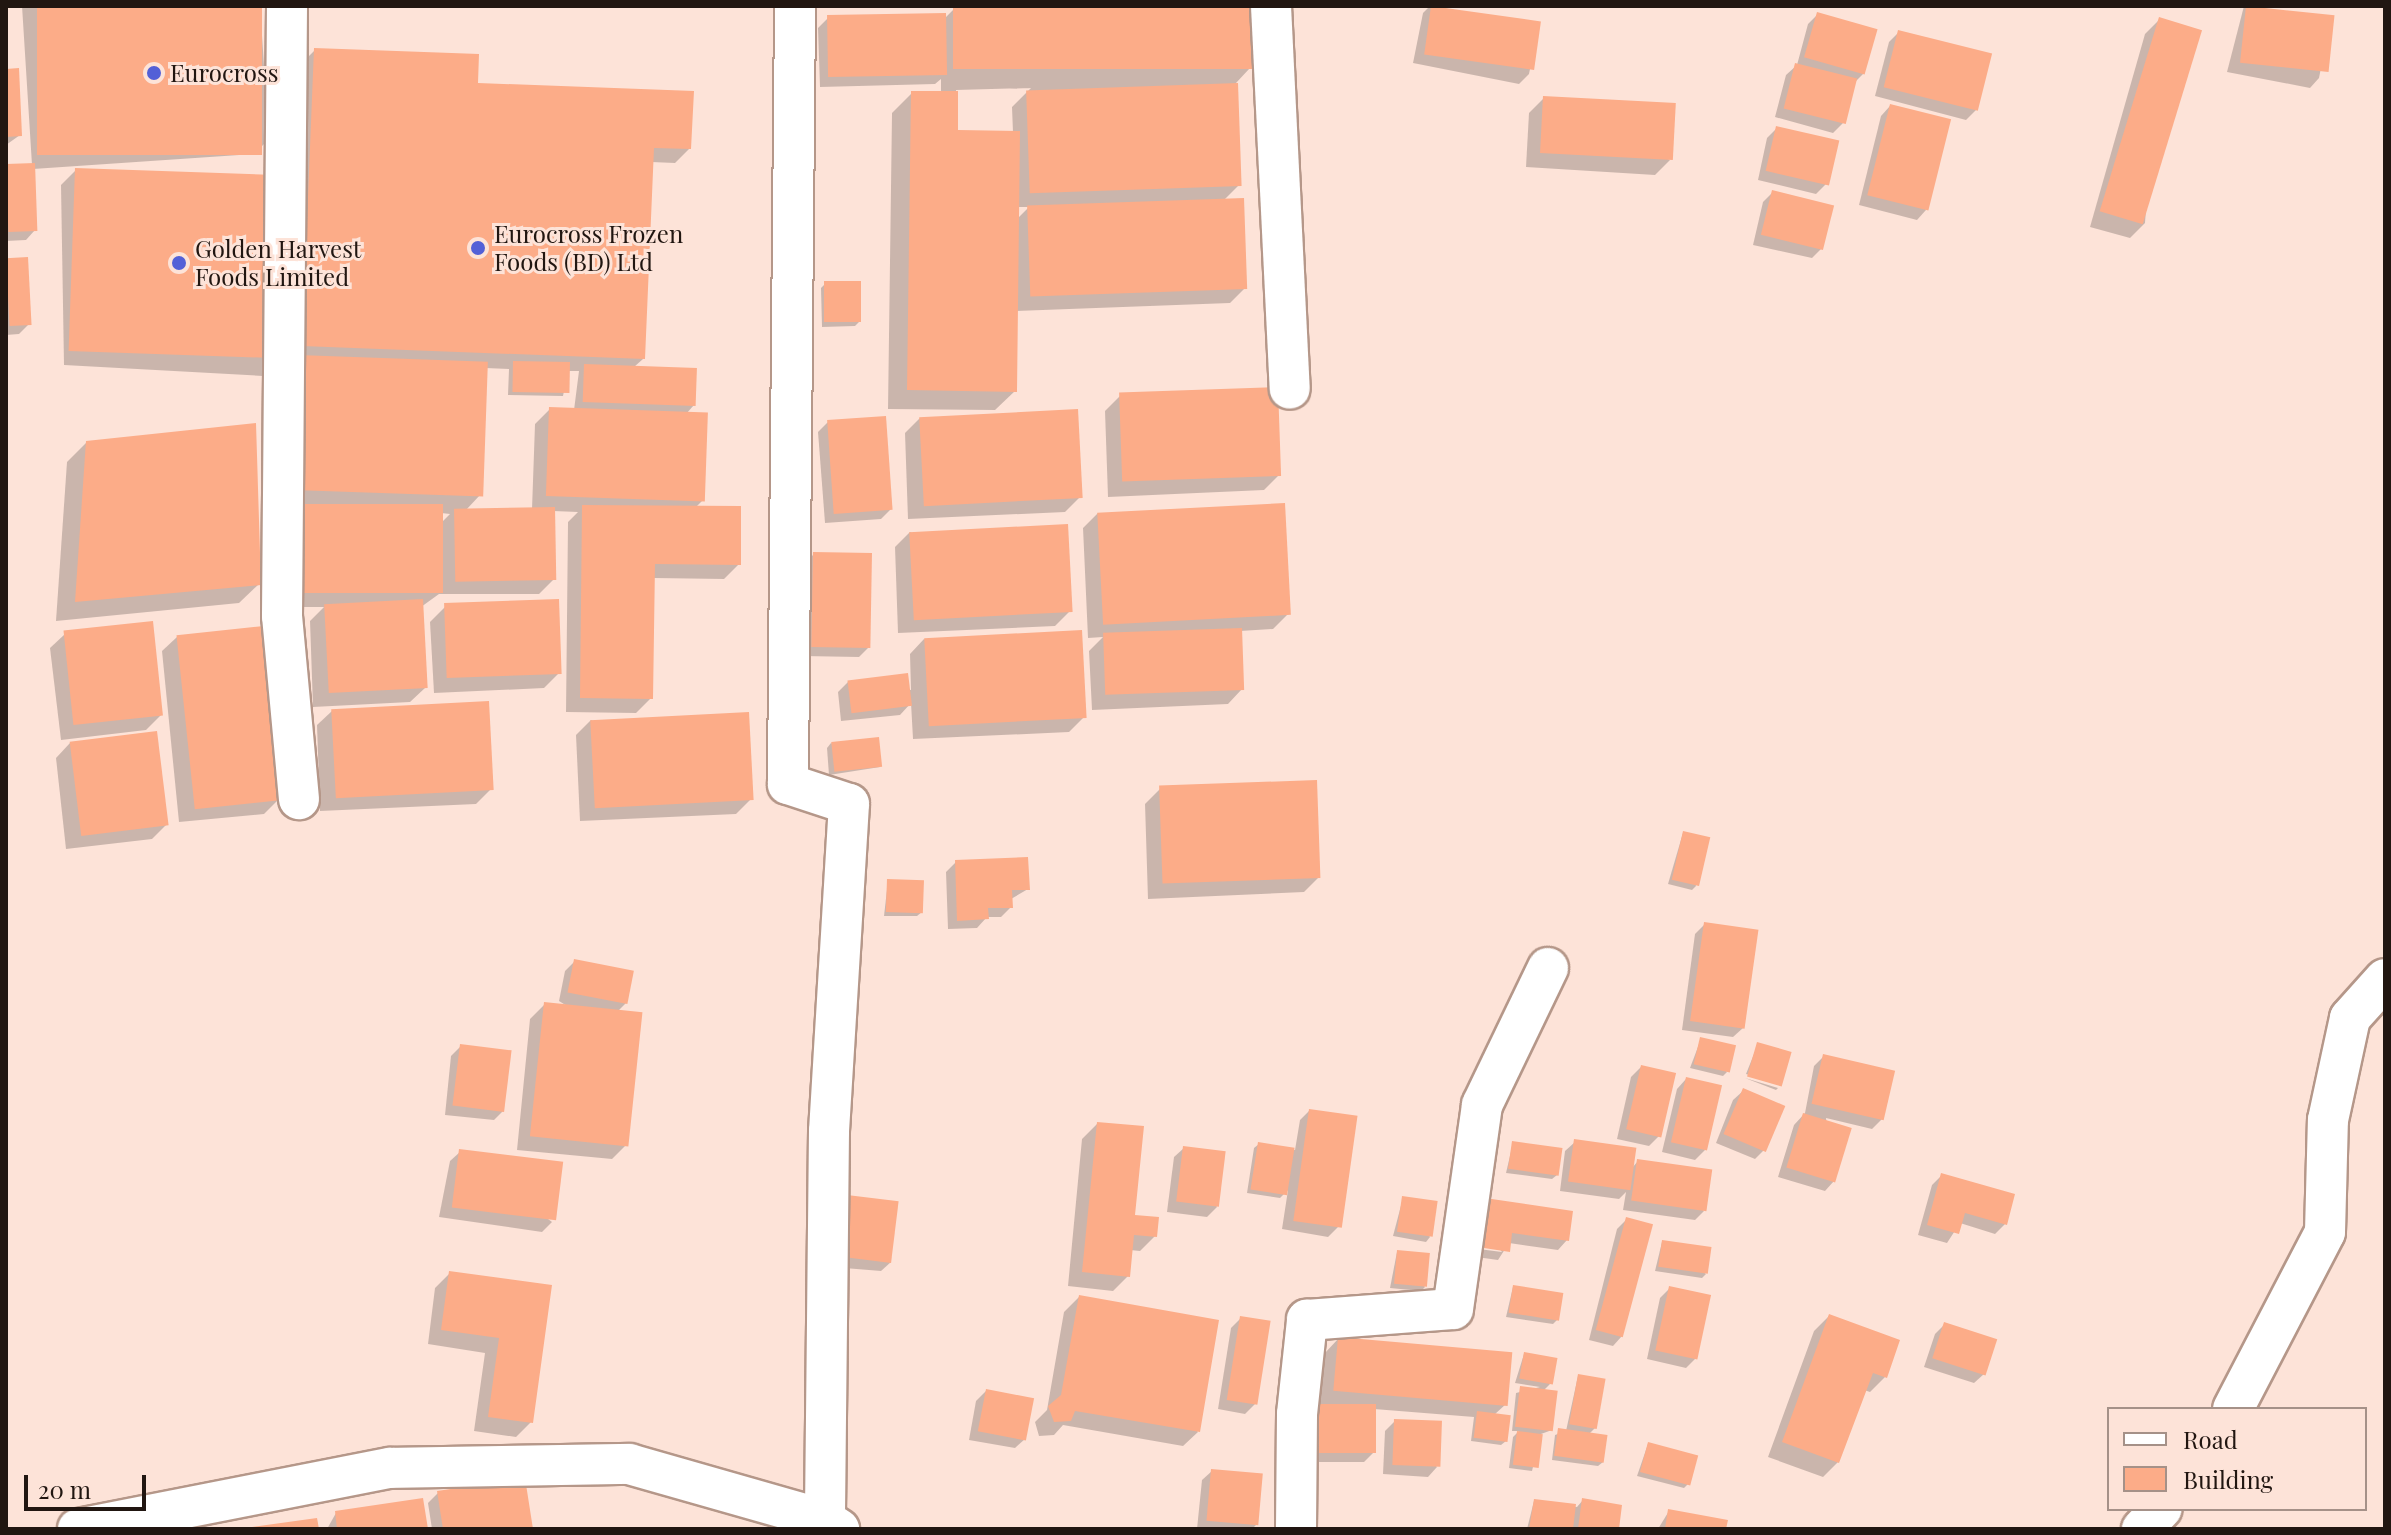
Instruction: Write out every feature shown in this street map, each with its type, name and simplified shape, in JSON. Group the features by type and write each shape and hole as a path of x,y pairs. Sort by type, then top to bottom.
{"street":[{"path":"287,6 282,616 299,799"},
{"path":"78,1529 390,1468 629,1464 832,1524 829,1131 849,804 788,784 795,6"},
{"path":"1271,6 1290,389"},
{"path":"1296,1529 1297,1414 1307,1320 1453,1309 1482,1105 1548,968"},
{"path":"2234,1407 2325,1232 2328,1120 2350,1018 2385,979"},
{"path":"2142,1529 2159,1511"}],"building":[{"name":"Eurocross","path":"37,6 262,6 262,155 37,155"},
{"path":"953,6 1252,6 1252,69 953,69"},
{"path":"1431,6 1541,21 1534,70 1424,55"},
{"path":"2246,6 2335,15 2329,72 2240,63"},
{"path":"1817,12 1878,29 1865,75 1804,57"},
{"path":"946,13 947,75 828,77 827,15"},
{"path":"2159,17 2202,30 2143,224 2100,211"},
{"path":"1898,30 1992,53 1978,111 1884,87"},
{"name":"Eurocross Frozen Foods (BD) Ltd","path":"314,48 479,54 478,83 694,91 691,149 654,148 645,359 302,346"},
{"path":"1795,63 1857,78 1846,124 1784,109"},
{"path":"19,68 22,136 6,137 6,69"},
{"path":"1238,83 1242,186 1030,193 1026,90"},
{"path":"911,91 958,91 958,130 1020,131 1017,392 907,390"},
{"path":"1543,96 1676,103 1673,160 1540,153"},
{"path":"1890,104 1951,119 1928,210 1867,195"},
{"path":"1776,126 1839,141 1829,185 1766,171"},
{"path":"35,163 37,231 8,232 6,164"},
{"name":"Golden Harvest Foods Limited","path":"75,168 283,175 276,358 69,351"},
{"path":"1772,190 1834,205 1823,250 1761,235"},
{"path":"1244,198 1247,289 1030,297 1027,206"},
{"path":"28,257 32,325 10,326 6,258"},
{"path":"824,281 861,281 861,322 824,322"},
{"path":"298,355 488,362 483,497 293,490"},
{"path":"513,361 570,362 569,393 512,392"},
{"path":"584,364 697,368 696,406 583,402"},
{"path":"1278,387 1281,476 1122,481 1119,393"},
{"path":"549,407 708,413 705,501 546,496"},
{"path":"1078,409 1083,498 924,506 919,417"},
{"path":"886,416 893,510 834,514 827,420"},
{"path":"256,423 261,585 75,602 86,441"},
{"path":"1285,503 1291,615 1103,625 1097,513"},
{"path":"302,504 443,504 443,593 302,593"},
{"path":"582,505 741,506 741,565 655,564 653,699 580,698"},
{"path":"555,507 556,580 455,582 454,509"},
{"path":"1068,524 1073,612 914,620 909,532"},
{"path":"813,552 872,553 870,648 811,647"},
{"path":"423,599 428,688 329,693 324,604"},
{"path":"559,599 562,674 447,678 444,603"},
{"path":"153,621 163,715 73,725 63,630"},
{"path":"264,626 282,800 195,809 176,635"},
{"path":"1242,628 1244,690 1105,695 1103,633"},
{"path":"1082,630 1087,718 929,726 924,638"},
{"path":"908,673 912,706 851,713 847,680"},
{"path":"489,701 494,790 336,798 331,709"},
{"path":"749,712 754,800 595,808 590,720"},
{"path":"157,731 169,825 81,836 70,742"},
{"path":"879,737 882,767 834,772 831,742"},
{"path":"1317,780 1320,878 1163,883 1159,786"},
{"path":"1683,831 1710,837 1699,886 1672,880"},
{"path":"1028,857 1030,890 1012,890 1013,908 988,908 989,919 957,921 955,860"},
{"path":"887,879 924,880 923,913 886,912"},
{"path":"1704,922 1758,930 1745,1029 1690,1021"},
{"path":"574,959 634,971 627,1004 568,992"},
{"path":"544,1002 642,1012 628,1147 530,1136"},
{"path":"1700,1037 1736,1045 1730,1073 1694,1064"},
{"path":"1757,1042 1792,1052 1782,1087 1747,1077"},
{"path":"460,1044 512,1050 504,1112 452,1106"},
{"path":"1823,1054 1895,1071 1884,1120 1812,1104"},
{"path":"1641,1065 1676,1073 1661,1137 1626,1129"},
{"path":"1686,1077 1722,1085 1707,1151 1671,1142"},
{"path":"1743,1088 1785,1106 1766,1152 1723,1134"},
{"path":"1309,1109 1358,1116 1342,1228 1293,1221"},
{"path":"1803,1113 1852,1128 1835,1182 1786,1168"},
{"path":"1097,1122 1144,1126 1135,1215 1159,1217 1157,1237 1134,1235 1130,1277 1082,1272"},
{"path":"1574,1139 1636,1148 1630,1190 1568,1182"},
{"path":"1512,1141 1563,1148 1559,1176 1508,1169"},
{"path":"1258,1142 1295,1148 1287,1195 1250,1189"},
{"path":"1183,1146 1226,1151 1219,1207 1176,1202"},
{"path":"459,1149 563,1162 556,1220 452,1208"},
{"path":"1637,1159 1712,1170 1706,1211 1631,1201"},
{"path":"1941,1173 2015,1194 2007,1225 1965,1213 1959,1234 1927,1225"},
{"path":"847,1195 899,1201 891,1263 839,1257"},
{"path":"1402,1196 1438,1201 1433,1237 1397,1232"},
{"path":"1478,1197 1573,1211 1569,1241 1512,1233 1510,1252 1471,1246"},
{"path":"1626,1217 1653,1224 1623,1337 1596,1330"},
{"path":"1662,1240 1712,1247 1708,1274 1658,1267"},
{"path":"1397,1250 1430,1253 1427,1287 1394,1284"},
{"path":"449,1271 552,1285 533,1423 488,1417 499,1338 441,1330"},
{"path":"1513,1285 1563,1293 1559,1321 1509,1313"},
{"path":"1669,1286 1711,1295 1697,1359 1655,1351"},
{"path":"1079,1295 1219,1320 1200,1432 1075,1411 1071,1421 1054,1422 1048,1406 1061,1395"},
{"path":"1829,1314 1900,1340 1887,1378 1873,1373 1839,1463 1782,1442"},
{"path":"1240,1316 1271,1321 1257,1405 1227,1400"},
{"path":"1944,1322 1997,1339 1986,1375 1932,1358"},
{"path":"1338,1337 1512,1352 1508,1406 1333,1391"},
{"path":"1524,1352 1557,1358 1553,1384 1519,1379"},
{"path":"1578,1374 1606,1379 1597,1429 1569,1424"},
{"path":"1520,1386 1558,1391 1553,1431 1515,1427"},
{"path":"986,1389 1034,1398 1026,1441 978,1431"},
{"path":"1314,1404 1376,1404 1376,1453 1314,1453"},
{"path":"1477,1411 1511,1415 1507,1442 1474,1438"},
{"path":"1394,1419 1442,1421 1440,1467 1392,1465"},
{"path":"1558,1428 1608,1435 1604,1463 1554,1456"},
{"path":"1517,1431 1543,1434 1539,1468 1513,1465"},
{"path":"1648,1442 1698,1455 1690,1485 1640,1472"},
{"path":"1211,1469 1263,1474 1258,1525 1206,1521"},
{"path":"525,1478 533,1529 443,1529 437,1491"},
{"path":"423,1498 428,1529 337,1529 335,1511"},
{"path":"1582,1498 1622,1505 1619,1529 1578,1529"},
{"path":"1534,1499 1576,1504 1573,1529 1529,1529"},
{"path":"1668,1509 1728,1520 1726,1529 1665,1529"},
{"path":"317,1518 319,1529 252,1529 252,1527"}],"place":[{"name":"Eurocross","path":"154,73"},
{"name":"Eurocross Frozen Foods (BD) Ltd","path":"478,248"},
{"name":"Golden Harvest Foods Limited","path":"179,263"}]}
